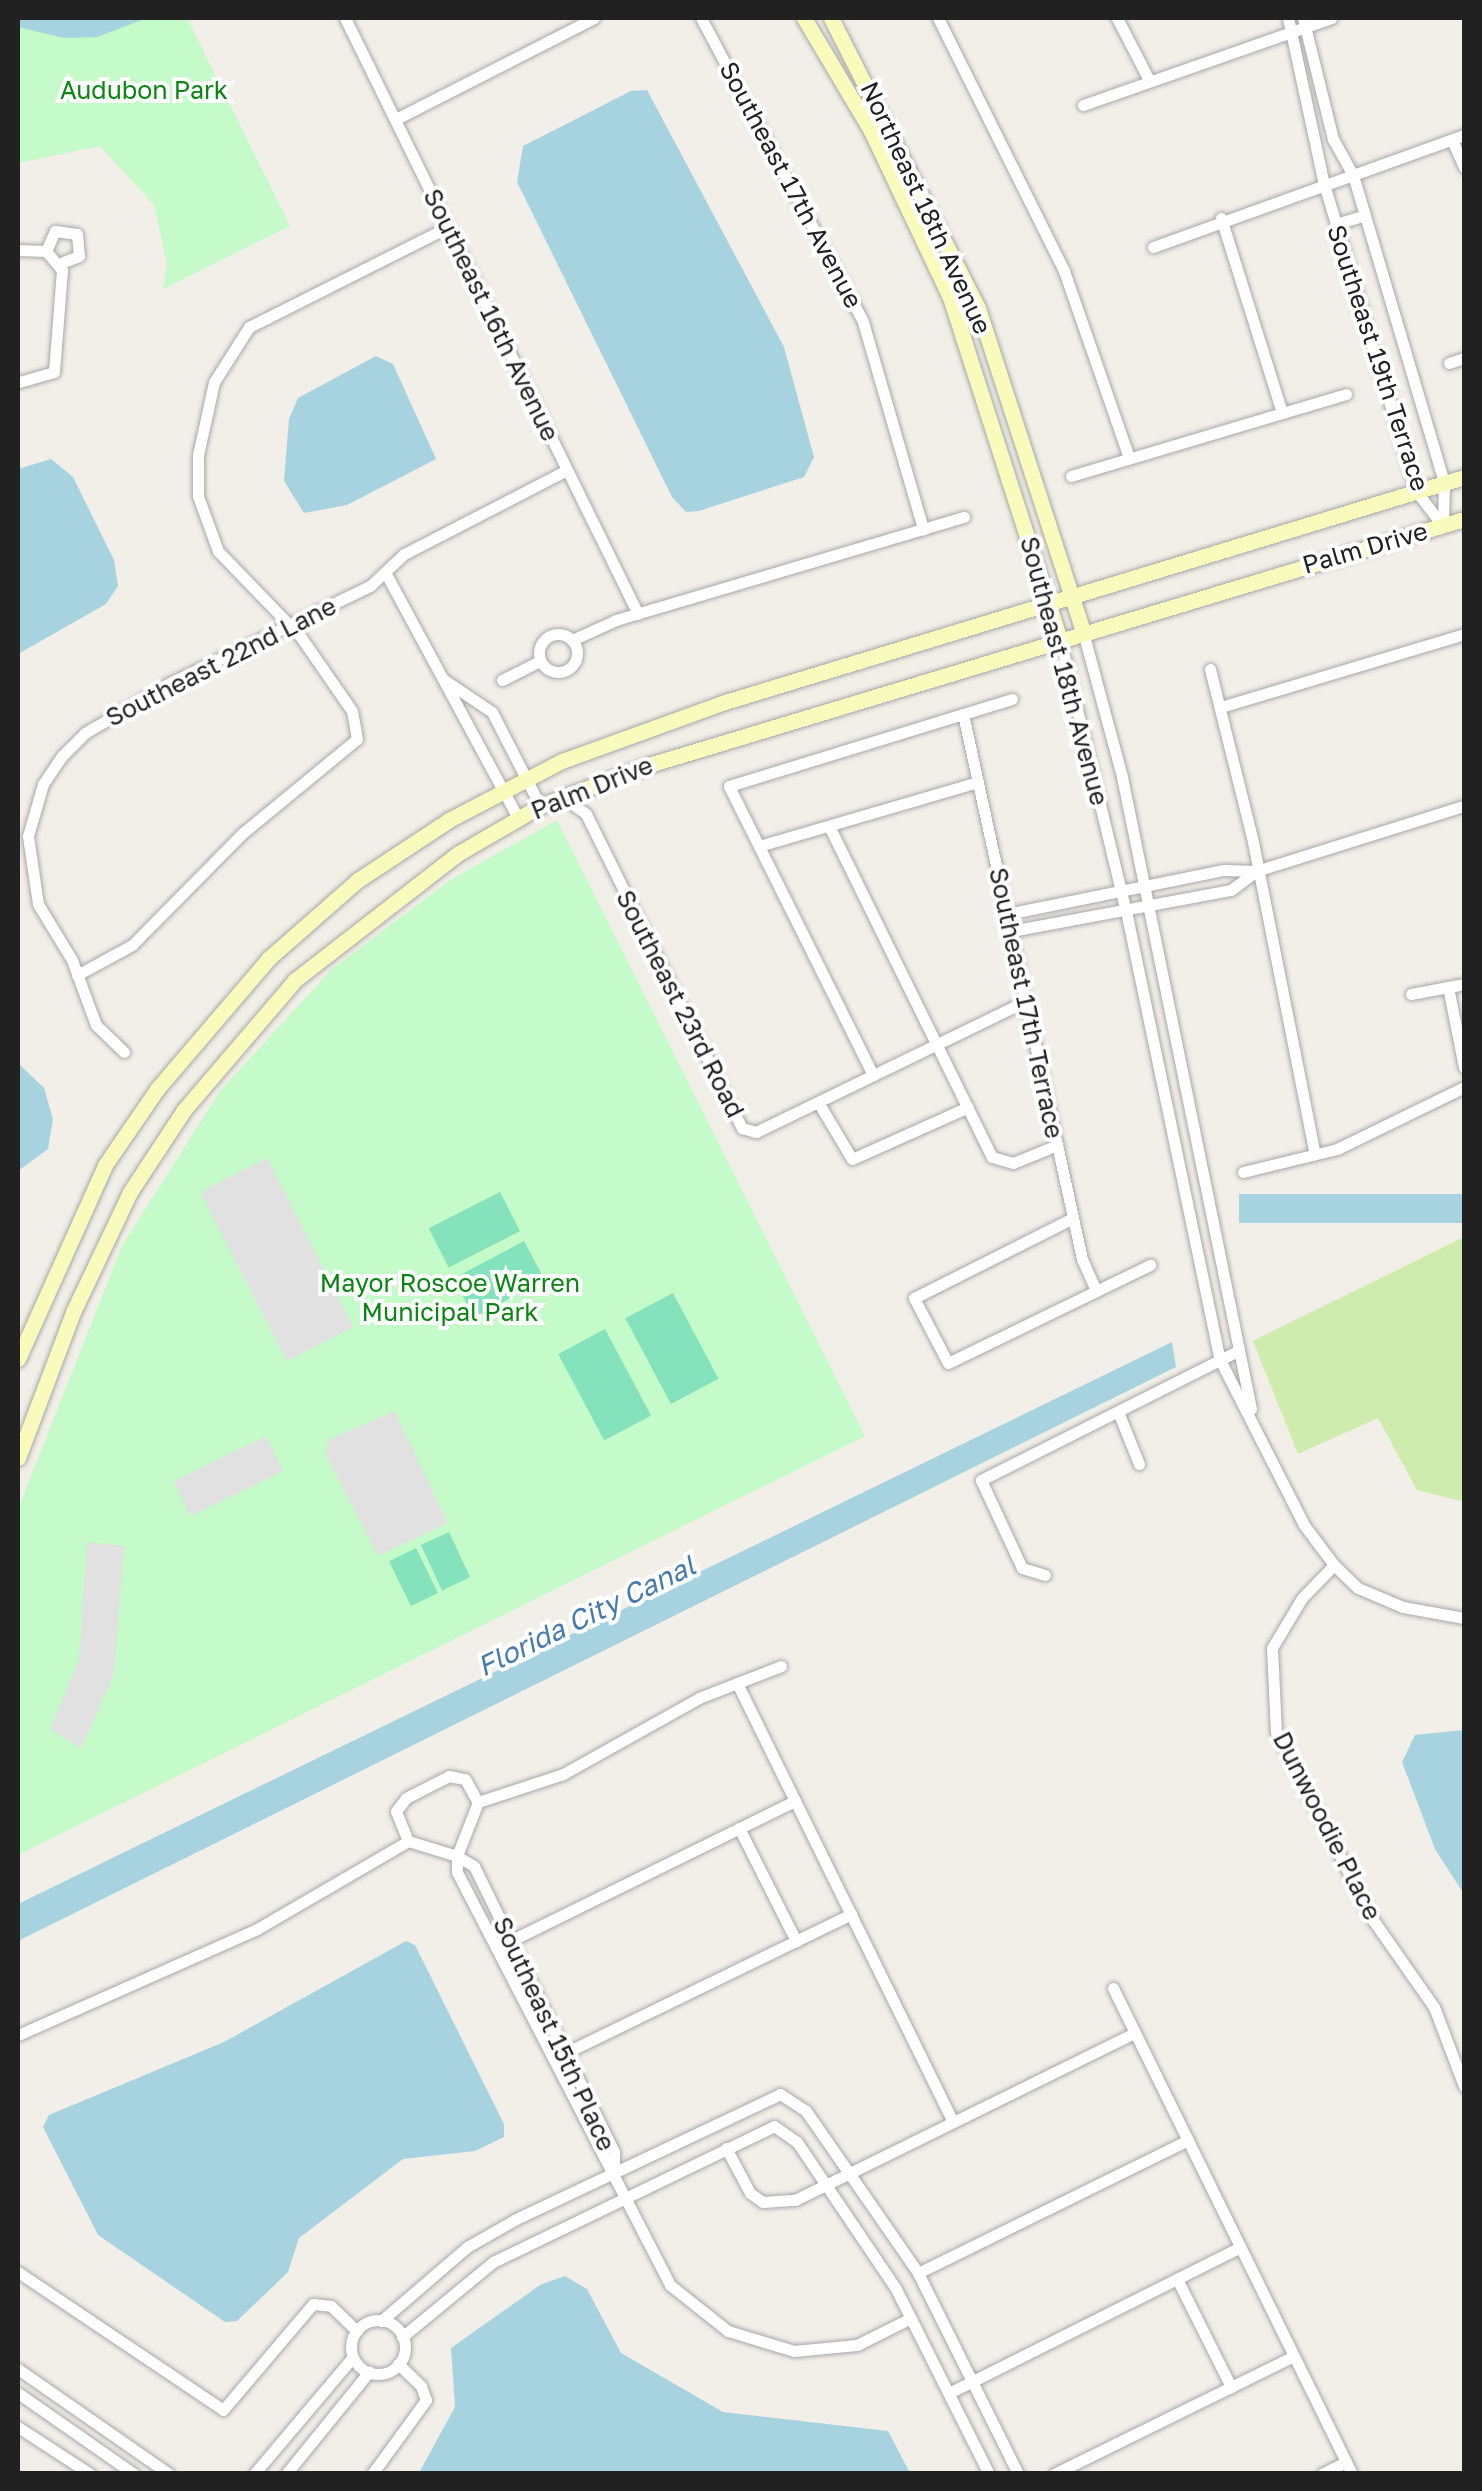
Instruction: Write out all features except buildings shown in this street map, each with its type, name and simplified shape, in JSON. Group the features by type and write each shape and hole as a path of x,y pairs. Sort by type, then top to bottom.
{"main road":[{"name":"Southeast 18th Avenue","path":"804,18 871,131 950,297 1060,639"},
{"name":"Northeast 18th Avenue","path":"830,18 978,308 1083,632"},
{"name":"Palm Drive","path":"18,1360 105,1166 224,1007 358,880 504,788 725,702 1072,601 1464,477"},
{"name":"Palm Drive","path":"18,1458 90,1276 130,1192 184,1110 295,980 398,896 518,818 589,786 1060,639 1464,519"}],"street":[{"name":"Southeast 16th Avenue","path":"344,18 638,614"},
{"path":"396,119 594,18"},
{"name":"Southeast 17th Avenue","path":"701,18 819,229 863,322 923,529"},
{"path":"938,18 1064,271 1129,458"},
{"path":"1117,18 1148,78"},
{"path":"1083,105 1289,24 1332,18"},
{"name":"Southeast 19th Terrace","path":"1304,22 1333,139 1354,174 1444,483 1443,526"},
{"name":"Southeast 19th Terrace","path":"1289,24 1324,184 1416,492 1443,526"},
{"path":"1153,247 1221,218 1458,137 1464,167"},
{"path":"1336,224 1365,215"},
{"path":"1221,218 1282,413"},
{"path":"77,975 132,944 244,832 357,739 352,711 300,636 286,627 218,551 198,496 198,454 214,382 250,327 448,227"},
{"path":"46,251 55,231 77,234 79,256 58,264"},
{"path":"18,250 46,251 58,264 54,372 18,382"},
{"path":"1449,363 1464,358"},
{"path":"1070,476 1346,394"},
{"name":"Southeast 22nd Lane","path":"124,1052 96,1025 77,975 38,904 28,836 42,784 86,733 385,572 404,554 567,470"},
{"path":"572,640 577,652 568,669 549,670 540,661 538,649 550,635 572,640 638,614 964,517"},
{"path":"385,572 518,818"},
{"name":"Southeast 18th Avenue","path":"1083,632 1145,886 1236,1317 1237,1351 1254,1422"},
{"path":"1221,707 1464,634"},
{"name":"Southeast 18th Avenue","path":"1060,639 1126,911 1220,1360 1254,1422"},
{"path":"502,680 540,661"},
{"path":"1210,669 1315,1154"},
{"path":"439,676 492,712 540,806"},
{"path":"873,1075 729,786 1012,699"},
{"name":"Southeast 17th Terrace","path":"964,714 1073,1218 1096,1290"},
{"path":"759,846 978,782"},
{"path":"586,814 589,786"},
{"name":"Southeast 23rd Road","path":"562,797 586,814 742,1128 756,1132 1026,1002"},
{"path":"1006,914 1224,870 1256,871 1464,806"},
{"path":"829,826 992,1156 1002,1163 1057,1144"},
{"path":"1010,931 1231,890 1256,871"},
{"path":"1411,994 1464,984"},
{"path":"1448,987 1464,1067"},
{"path":"1242,1172 1315,1154 1464,1087"},
{"path":"818,1102 852,1159 968,1107"},
{"path":"1073,1218 914,1298 948,1363 1150,1264"},
{"path":"1046,1575 1022,1568 981,1480 1120,1414 1237,1351"},
{"path":"1120,1414 1139,1464"},
{"path":"1254,1422 1304,1524 1334,1565 1358,1588 1402,1607 1464,1618"},
{"name":"Dunwoodie Place","path":"1334,1565 1302,1598 1272,1648 1276,1732 1373,1920 1434,2008 1464,2086"},
{"path":"478,1802 563,1774 738,1683 781,1666"},
{"path":"738,1683 953,2122"},
{"path":"408,1841 396,1811 406,1798 457,1775 478,1802"},
{"path":"495,1948 796,1801"},
{"path":"18,2035 256,1929 408,1841 457,1856 478,1802"},
{"path":"739,1828 796,1940"},
{"name":"Southeast 15th Place","path":"457,1856 474,1866 614,2152 614,2171"},
{"name":"Southeast 15th Place","path":"457,1856 457,1872 600,2158 614,2171"},
{"path":"551,2060 851,1914"},
{"path":"1112,1988 1349,2468 1322,2474"},
{"path":"726,2148 750,2193 763,2202 795,2200 1135,2033"},
{"path":"357,2331 381,2320 467,2247 614,2171 780,2094 806,2111 918,2274 1018,2474"},
{"path":"398,2364 402,2337 493,2262 774,2126 797,2142 911,2318 989,2474"},
{"path":"918,2274 1188,2140"},
{"path":"614,2171 670,2284 728,2331 770,2347 826,2352 911,2318"},
{"path":"949,2393 1241,2248"},
{"path":"19,2271 224,2410 313,2304 331,2306 357,2331"},
{"path":"1177,2279 1231,2386"},
{"path":"381,2320 402,2337"},
{"path":"254,2474 353,2357 357,2331"},
{"path":"1054,2474 1294,2356"},
{"path":"353,2357 369,2372"},
{"path":"286,2474 369,2372 398,2364"},
{"path":"372,2474 426,2400 422,2386 398,2364"},
{"path":"18,2369 169,2474"},
{"path":"333,2381 350,2396"},
{"path":"18,2393 134,2474"},
{"path":"18,2427 90,2474"}],"green space":[{"name":"Audubon Park","path":"18,18 187,18 290,226 163,289 167,263 154,205 100,146 18,163"},
{"name":"Mayor Roscoe Warren Municipal Park","path":"557,820 865,1436 18,1855 18,1509 122,1246 220,1091 332,969 450,880"},
{"path":"500,1192 520,1231 449,1268 429,1228"},
{"path":"1464,1237 1464,1502 1417,1490 1378,1418 1298,1454 1253,1341"},
{"path":"524,1241 545,1280 474,1317 453,1279"},
{"path":"673,1293 719,1379 671,1404 625,1318"},
{"path":"605,1329 651,1416 604,1440 558,1354"},
{"path":"449,1532 470,1577 442,1590 421,1545"},
{"path":"416,1548 438,1593 411,1606 389,1561"}],"shaded area":[{"path":"267,1158 353,1327 286,1361 200,1192"},
{"path":"394,1411 448,1523 378,1556 326,1455 328,1440"},
{"path":"266,1436 283,1471 191,1516 173,1481"},
{"path":"87,1542 124,1546 114,1674 81,1749 50,1729 79,1659"}],"water":[{"path":"18,18 147,18 97,37 64,38 18,27"},
{"path":"647,90 784,347 814,457 804,477 699,511 686,512 672,497 517,182 523,146 631,91"},
{"path":"376,356 393,364 436,459 347,505 304,513 284,481 289,419 298,398"},
{"path":"51,459 73,477 114,560 118,586 106,604 18,654 18,469"},
{"path":"18,1063 44,1088 53,1119 48,1149 18,1171"},
{"path":"1239,1194 1464,1194 1464,1223 1239,1223"},
{"name":"Florida City Canal","path":"1172,1342 1176,1367 18,1941 18,1904"},
{"path":"1464,1730 1464,1894 1435,1849 1402,1762 1415,1735"},
{"path":"406,1941 415,1945 504,2124 504,2137 475,2151 403,2159 299,2238 288,2272 237,2321 225,2322 98,2235 43,2127 49,2115 224,2042"},
{"path":"565,2276 587,2289 621,2353 723,2412 888,2431 910,2473 419,2473 455,2407 451,2348 540,2285"}]}
